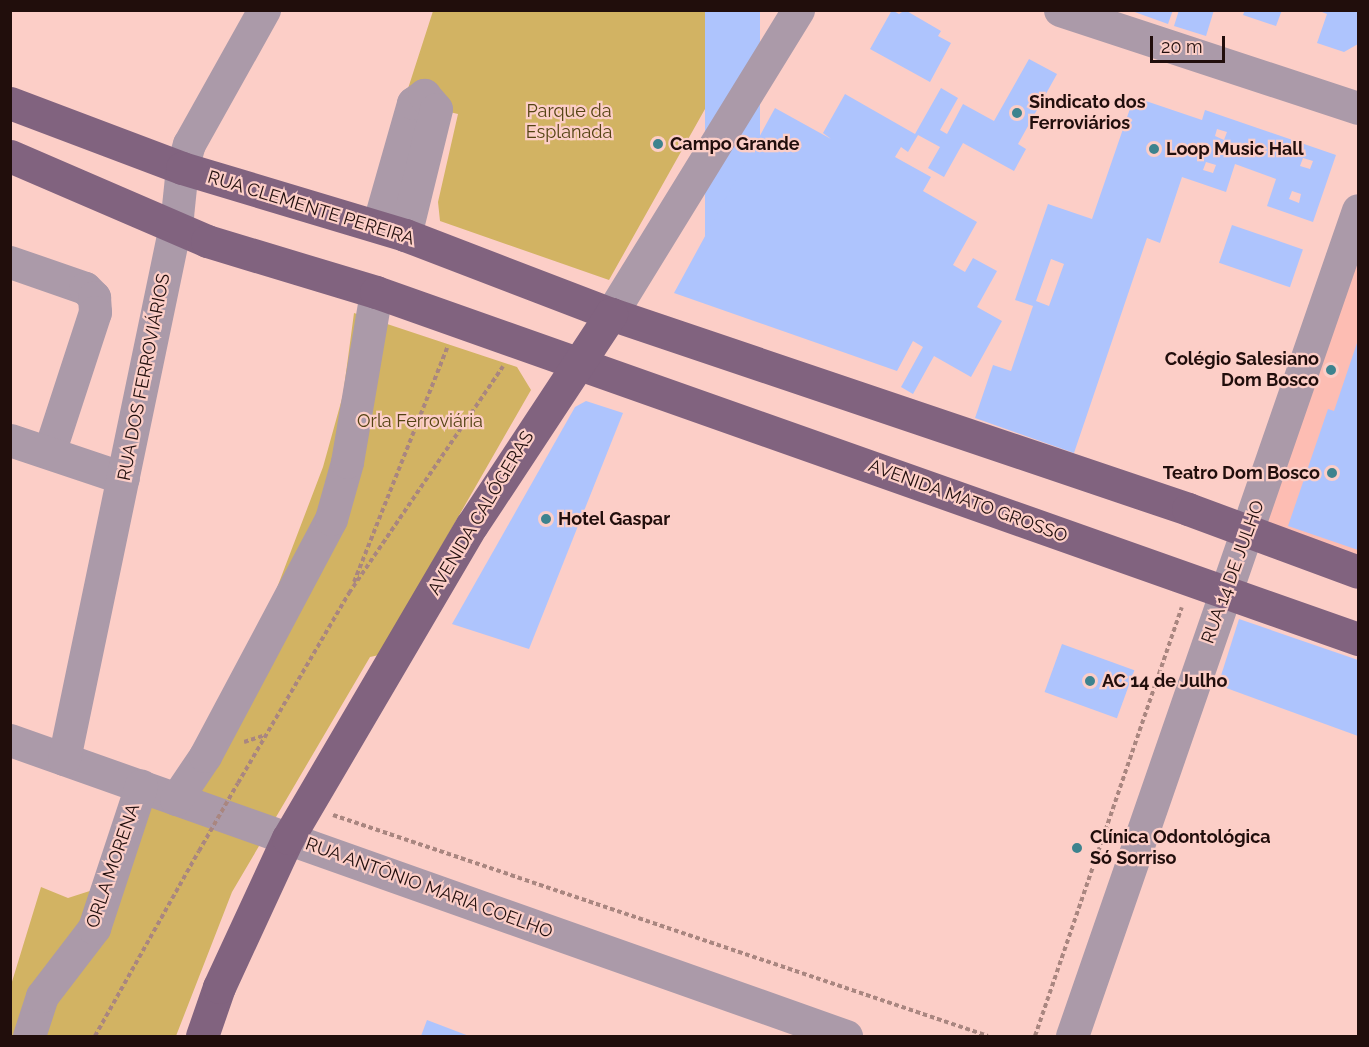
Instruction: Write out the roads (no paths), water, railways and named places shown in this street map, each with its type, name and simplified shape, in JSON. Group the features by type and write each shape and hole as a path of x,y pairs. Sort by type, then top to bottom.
{"main road":[{"name":"RUA CLEMENTE PEREIRA","path":"10,103 182,168 392,230 611,314"},
{"path":"10,156 175,225 207,241 376,292 515,344 578,362"},
{"name":"AVENIDA CALÓGERAS","path":"202,1036 236,947 288,838 472,525 611,314"},
{"path":"611,314 1249,530 1359,572"},
{"name":"AVENIDA MATO GROSSO","path":"578,362 1359,639"}],"street":[{"name":"RUA DOS FERROVIÁRIOS","path":"64,759 175,225 182,168 189,144 264,10"},
{"name":"AVENIDA CALÓGERAS","path":"611,314 798,10"},
{"path":"1059,10 1359,108"},
{"name":"RUA 14 DE JULHO","path":"1072,1036 1359,210"},
{"path":"10,262 85,288 94,297 95,312 49,453"},
{"path":"176,799 205,756 331,519 347,462 376,292"},
{"path":"10,440 123,477"},
{"name":"RUA ANTÔNIO MARIA COELHO","path":"10,740 846,1036"},
{"name":"ORLA MORENA","path":"29,1036 42,996 94,928 141,786"}],"place":[{"name":"Sindicato dos Ferroviários","path":"1017,113"},
{"name":"Campo Grande","path":"658,144"},
{"name":"Loop Music Hall","path":"1154,149"},
{"name":"Colégio Salesiano Dom Bosco","path":"1331,370"},
{"name":"Teatro Dom Bosco","path":"1332,473"},
{"name":"Hotel Gaspar","path":"546,519"},
{"name":"AC 14 de Julho","path":"1090,681"},
{"name":"Clínica Odontológica Só Sorriso","path":"1077,848"}],"park label":[{"name":"Parque da Esplanada","path":"569,122"},
{"name":"Orla Ferroviária","path":"420,421"}]}
